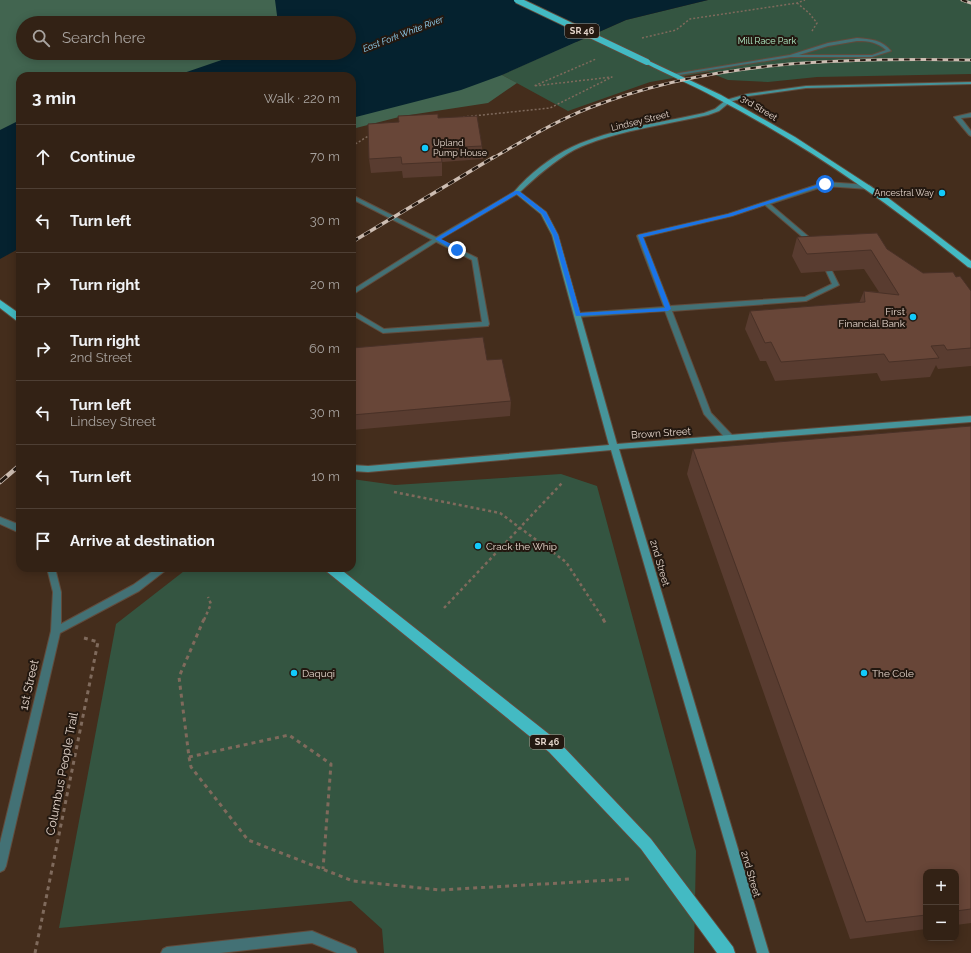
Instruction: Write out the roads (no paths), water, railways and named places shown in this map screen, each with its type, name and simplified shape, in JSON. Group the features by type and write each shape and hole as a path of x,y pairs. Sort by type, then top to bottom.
{"highway":[{"name":"3rd Street","path":"517,0 728,101 848,172 928,229 971,265"},
{"path":"0,303 16,316"},
{"name":"SR 46","path":"335,572 554,747 646,844 727,953"}],"main road":[{"name":"Lindsey Street","path":"517,192 546,165 580,146 625,133 706,114 717,110 728,101 749,95 806,87 971,83"},
{"name":"2nd Street","path":"517,192 544,213 555,235 614,447 763,953"},
{"name":"Brown Street","path":"356,468 368,470 614,447 971,419"}],"street":[{"path":"673,75 791,56 872,56 889,51 885,44 874,40 856,39 816,47 791,56"},
{"path":"971,115 957,117 971,134"},
{"path":"730,438 708,414 640,236 730,215 825,184 869,187"},
{"name":"Lindsey Street","path":"356,290 437,239 517,192"},
{"path":"356,199 475,259 486,324 383,331 356,314"},
{"path":"766,203 816,245 818,250"},
{"path":"578,315 806,299 836,285 829,271"},
{"path":"0,520 16,527"},
{"name":"1st Street","path":"0,866 56,631 57,592 52,572"},
{"path":"56,631 136,588 158,572"},
{"path":"167,953 312,937 351,953"}],"water":[{"name":"East Fork White River","path":"275,0 708,0 626,20 502,75 461,90 356,117 356,72 187,72 222,60 356,60 356,16 277,16"},
{"path":"16,122 16,250 0,259 0,130"}],"railway":[{"path":"962,0 971,3"},
{"path":"493,158 552,125 589,108 635,92 682,80 729,71 777,65 874,60 971,60"},
{"path":"356,240 494,157"},
{"path":"0,482 16,468"}],"place":[{"name":"Upland Pump House","path":"425,148"},
{"name":"Ancestral Way","path":"942,193"},
{"name":"First Financial Bank","path":"913,317"},
{"name":"Crack the Whip","path":"478,546"},
{"name":"Daquqi","path":"294,673"},
{"name":"The Cole","path":"864,673"}],"park label":[{"name":"Mill Race Park","path":"767,41"}]}
